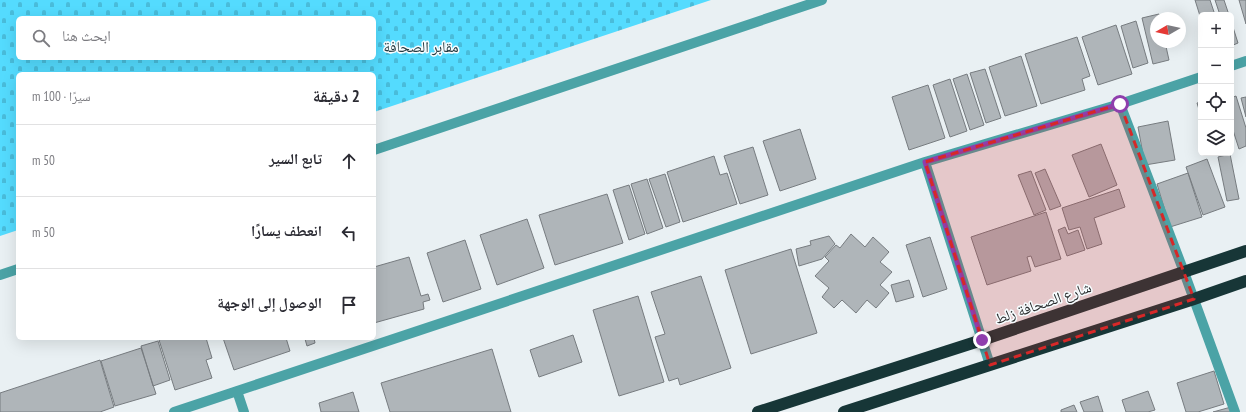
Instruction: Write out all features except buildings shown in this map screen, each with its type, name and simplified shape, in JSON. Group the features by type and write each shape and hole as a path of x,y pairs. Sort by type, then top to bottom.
{"highway":[{"name":"شارع الصحافة زلط","path":"758,412 982,340 1246,252"},
{"path":"844,412 1194,299 1246,280"}],"street":[{"path":"376,149 822,0"},
{"path":"1234,65 1246,61"},
{"path":"174,412 925,162 1120,104 1198,77"},
{"path":"1120,104 1235,412"},
{"path":"925,162 990,365"},
{"path":"0,275 16,270"},
{"path":"237,391 244,412"}],"highlighted area":[{"path":"1120,104 1194,299 990,365 925,162"}],"green space":[{"name":"مقابر الصحافة","path":"0,0 711,0 376,111 376,72 16,72 16,231 0,236"}],"route":[{"path":"982,340 925,162 1120,104"}]}
